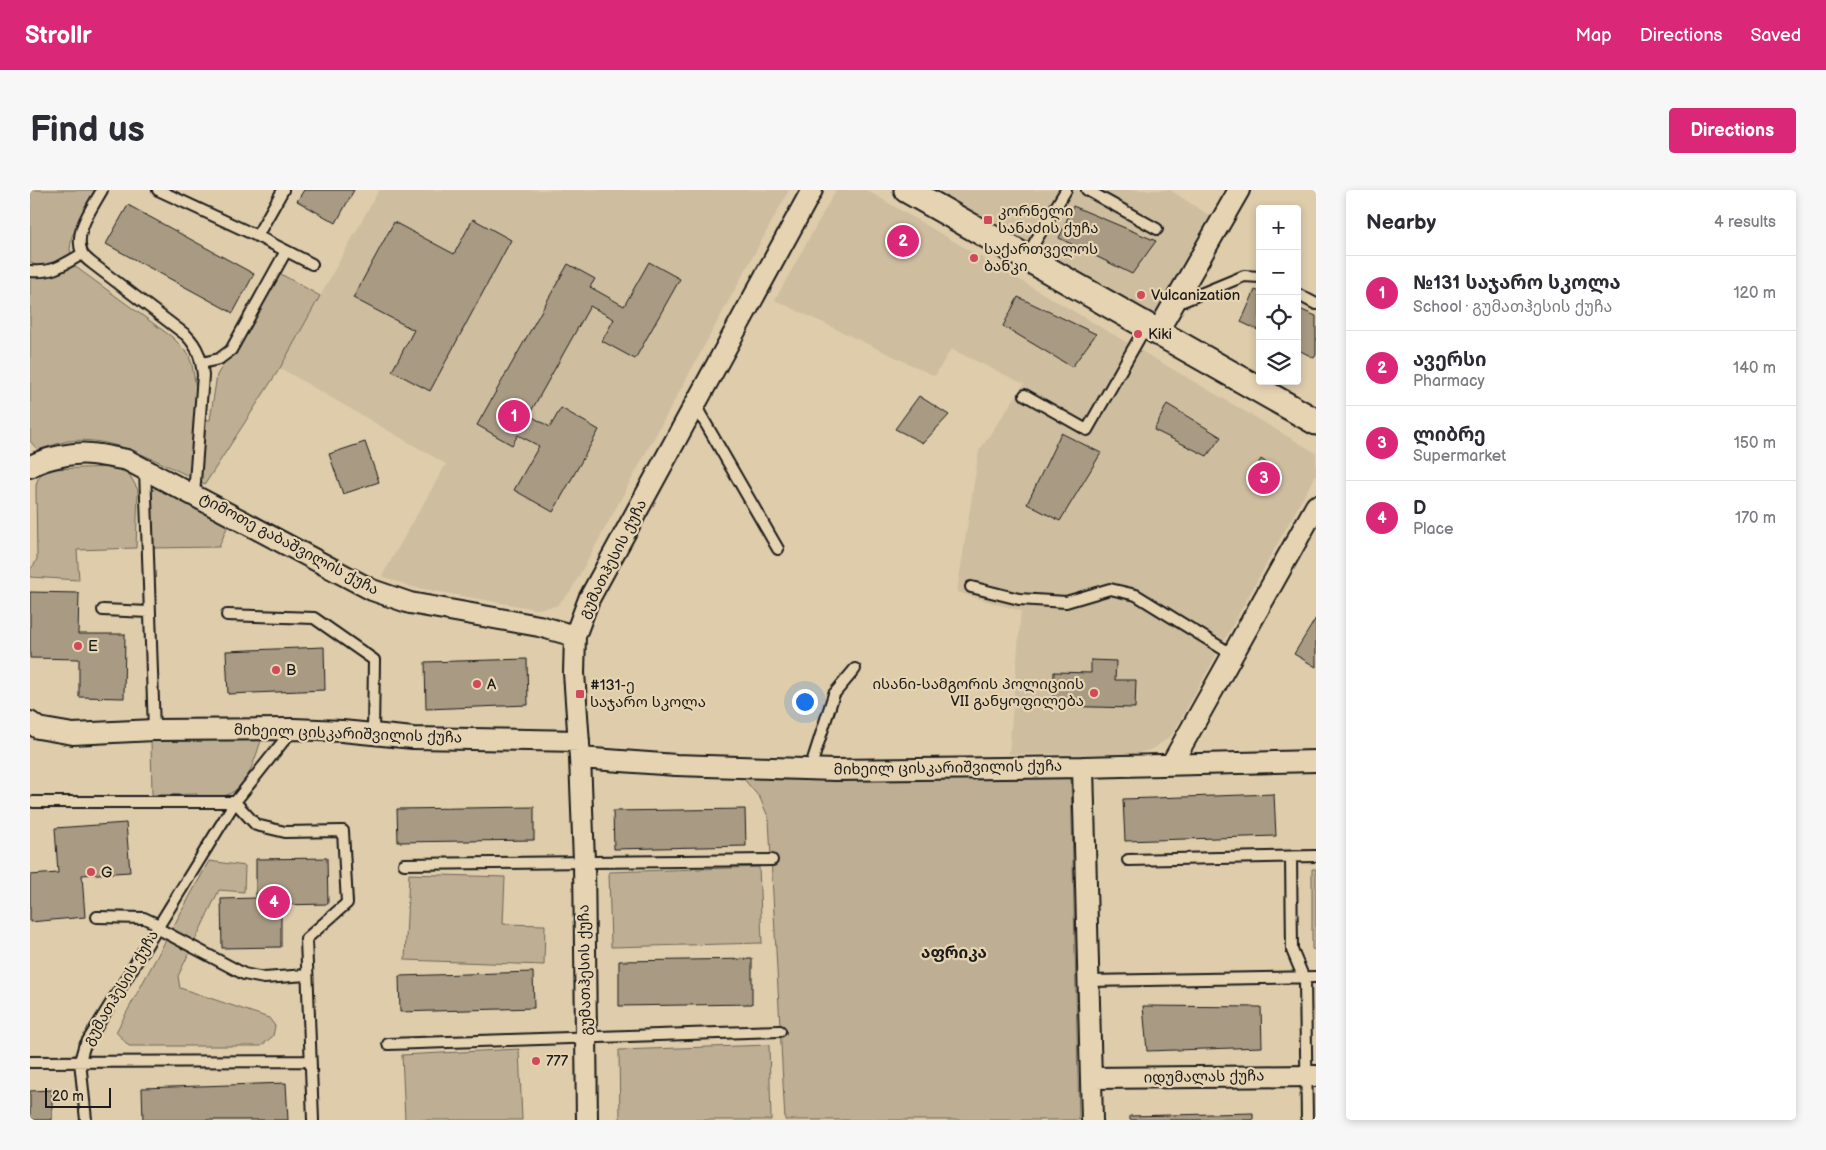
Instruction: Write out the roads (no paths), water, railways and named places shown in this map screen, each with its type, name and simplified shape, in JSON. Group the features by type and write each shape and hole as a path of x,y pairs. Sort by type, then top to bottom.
{"street":[{"name":"გუმათჰესის ქუჩა","path":"587,1120 584,861 574,673 575,636 589,599 812,190"},
{"path":"907,190 1316,422"},
{"path":"1152,328 1172,305 1239,190"},
{"name":"ტიმოთე გაბაშვილის ქუჩა","path":"34,462 90,453 127,460 372,590 410,603 539,626 575,636"},
{"path":"1172,763 1316,506"},
{"name":"მიხეილ ცისკარიშვილის ქუჩა","path":"30,722 38,728 73,734 154,730 293,729 373,734 579,750 676,765 810,769 1083,767 1172,763 1316,761"},
{"path":"1083,767 1092,1120"},
{"name":"იდუმალას ქუჩა","path":"1092,1078 1311,1076"}],"lane":[{"path":"102,190 81,230 82,254 186,335 195,345 202,364 203,375 194,495"},
{"path":"158,190 258,236 312,264"},
{"path":"258,236 283,190"},
{"path":"1026,257 1066,190"},
{"path":"1087,190 1157,229"},
{"path":"202,364 220,359 230,350 286,251"},
{"path":"30,271 56,270 82,254"},
{"path":"1172,305 1244,276 1256,277"},
{"path":"1299,295 1316,304"},
{"path":"1025,395 1087,430 1152,328"},
{"path":"695,405 778,549"},
{"path":"145,469 154,730"},
{"path":"971,587 1020,599 1066,602 1110,589 1136,595 1233,654"},
{"path":"103,610 149,612"},
{"path":"227,615 314,618 374,660 373,734"},
{"path":"810,769 834,694 855,669"},
{"name":"გუმათჰესის ქუჩა","path":"293,729 235,802 84,1047 80,1061 309,1061"},
{"path":"33,802 235,802 256,825 285,832 343,831 347,903 306,939 309,1061 313,1120"},
{"path":"1128,860 1316,856"},
{"path":"1291,857 1292,950 1304,978 1311,1076 1306,1120"},
{"path":"404,864 772,860"},
{"path":"97,917 144,918 244,974 264,978 307,975"},
{"path":"1089,981 1316,977"},
{"path":"388,1044 780,1031"},
{"path":"30,1062 80,1061 86,1120"}],"place":[{"name":"კორნელი სანაძის ქუჩა","path":"988,220"},
{"name":"ავერსი","path":"903,241"},
{"name":"საქართველოს ბანკი","path":"974,258"},
{"name":"Vulcanization","path":"1141,295"},
{"name":"Kiki","path":"1138,334"},
{"name":"№131 საჯარო სკოლა","path":"514,416"},
{"name":"ლიბრე","path":"1264,478"},
{"name":"E","path":"78,646"},
{"name":"B","path":"276,670"},
{"name":"A","path":"477,684"},
{"name":"ისანი-სამგორის პოლიციის VII განყოფილება","path":"1094,693"},
{"name":"#131-ე საჯარო სკოლა","path":"580,694"},
{"name":"G","path":"91,872"},
{"name":"D","path":"274,902"},
{"name":"777","path":"536,1061"}],"district":[{"name":"აფრიკა","path":"954,953"}]}
